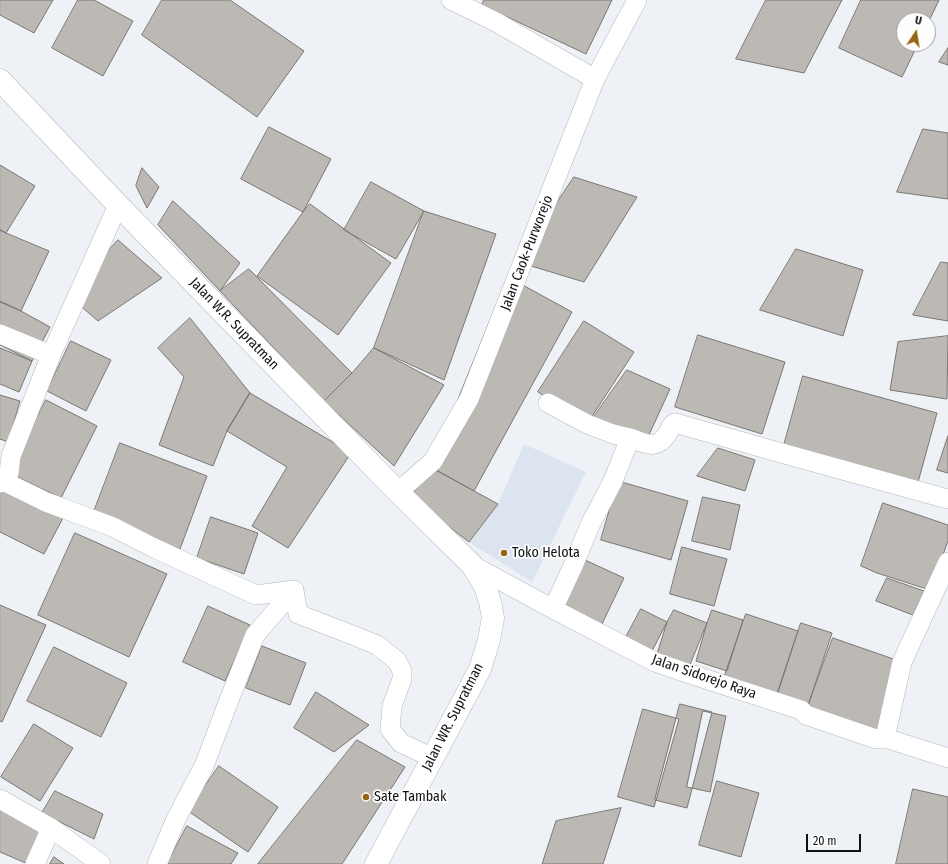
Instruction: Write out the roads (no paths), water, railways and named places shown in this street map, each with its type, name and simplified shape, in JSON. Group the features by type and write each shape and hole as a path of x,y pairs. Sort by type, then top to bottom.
{"main road":[{"name":"Jalan W.R. Supratman","path":"0,80 118,205 398,492 472,565"},
{"name":"Jalan WR. Supratman","path":"376,864 480,669 493,618 485,586 472,565"}],"street":[{"path":"451,0 496,22 595,79"},
{"name":"Jalan Caok-Purworejo","path":"398,492 434,461 469,399 595,79 637,0"},
{"path":"118,205 5,454 9,473 1,482 46,502 113,528 256,595 294,590"},
{"path":"0,334 51,355"},
{"path":"548,403 587,424 613,434 647,444 656,444 661,441 671,425 675,423 948,499"},
{"path":"553,609 590,525 613,481 630,438"},
{"path":"885,738 902,662 948,562"},
{"name":"Jalan Sidorejo Raya","path":"472,565 655,662 801,710 806,715 876,739 885,738 948,758"},
{"path":"294,590 298,614 377,645 398,661 402,671 402,679 392,706 390,728 401,743 432,758"},
{"path":"157,864 176,819 204,766 228,700 255,635 294,590"},
{"path":"0,799 51,828 101,864"},
{"path":"35,864 51,828"}],"place":[{"name":"Toko Helota","path":"504,553"},
{"name":"Sate Tambak","path":"366,797"}]}
